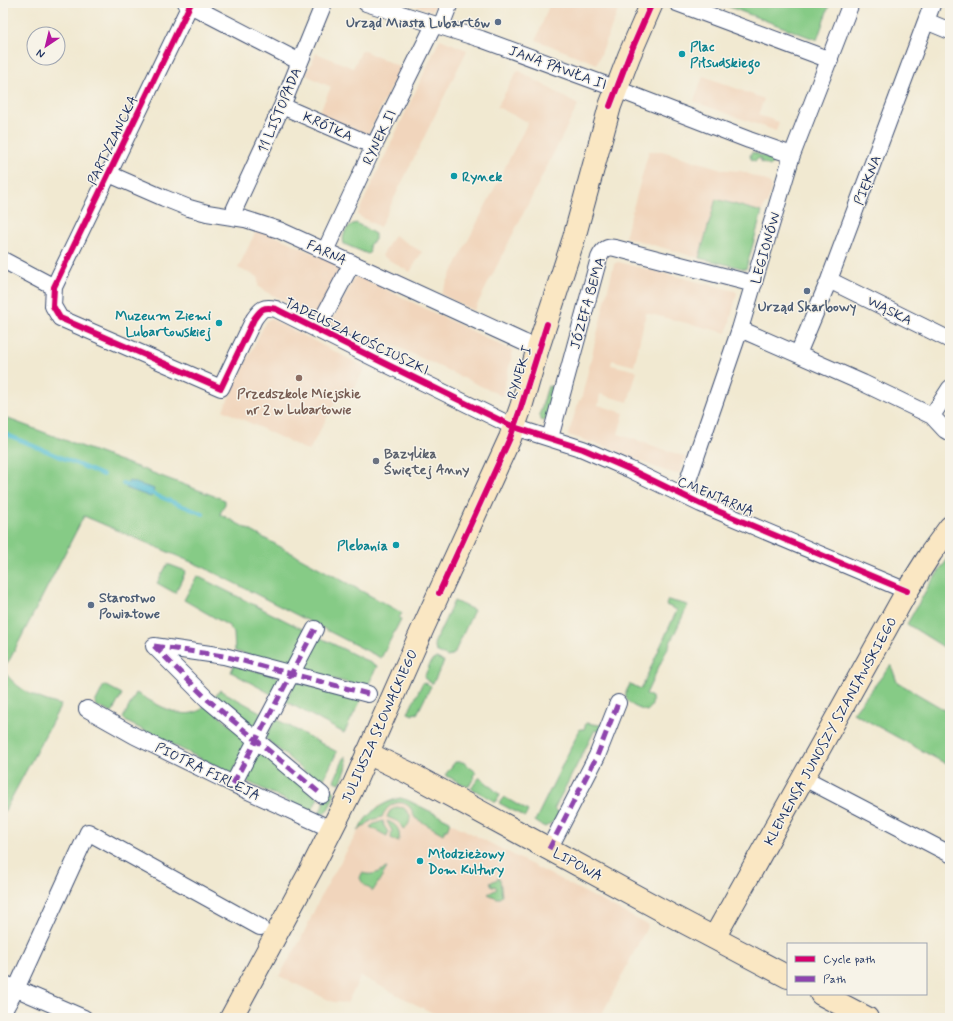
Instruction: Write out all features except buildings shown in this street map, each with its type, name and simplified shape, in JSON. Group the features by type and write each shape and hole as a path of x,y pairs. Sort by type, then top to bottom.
{"main road":[{"name":"RYNEK I","path":"514,427 538,348 558,292 616,89 652,3"},
{"name":"JULIUSZA SŁOWACKIEGO","path":"231,1018 312,868 351,791 422,628 514,427"},
{"name":"KLEMENSA JUNOSZY SZANIAWSKIEGO","path":"714,938 907,590 950,527"},
{"name":"LIPOWA","path":"367,753 403,769 787,976"},
{"path":"823,995 867,1018"}],"street":[{"name":"11 LISTOPADA","path":"233,217 235,208 282,106 324,3"},
{"name":"JANA PAWŁA II","path":"366,3 438,25 616,89 792,155"},
{"name":"RYNEK II","path":"325,251 374,146 450,3"},
{"path":"678,3 830,60"},
{"name":"LEGIONÓW","path":"683,495 740,329 792,155 851,3"},
{"path":"189,4 300,62"},
{"name":"PARTYZANCKA","path":"54,287 189,4"},
{"name":"PIĘKNA","path":"798,354 829,280 932,5"},
{"path":"926,21 950,32"},
{"name":"KRÓTKA","path":"282,106 374,146"},
{"name":"FARNA","path":"109,174 189,208 261,224 352,263 538,348"},
{"name":"JÓZEFA BEMA","path":"550,438 599,258 604,250 611,247 754,284"},
{"path":"3,260 54,287"},
{"path":"317,329 352,263"},
{"name":"WĄSKA","path":"829,280 950,340"},
{"name":"TADEUSZA KOŚCIUSZKI","path":"54,287 53,306 60,318 221,388 254,319 260,310 267,307 276,309 514,427"},
{"path":"740,329 863,383 932,416 945,430 950,433"},
{"path":"932,416 950,388"},
{"name":"CMENTARNA","path":"514,427 583,449 683,495 907,590"},
{"path":"233,784 315,629"},
{"path":"322,795 207,699 154,646 224,656 368,694"},
{"path":"549,848 597,756 618,702"},
{"name":"PIOTRA FIRLEJA","path":"87,709 135,736 233,784 331,829"},
{"path":"804,778 950,854"},
{"path":"3,1012 9,986 88,832 260,927"},
{"path":"9,986 84,1018"}],"shaded area":[{"path":"408,3 437,3 432,11"},
{"path":"550,3 621,3 597,64 536,40"},
{"path":"440,39 467,50 380,227 357,215"},
{"path":"362,50 400,67 368,135 319,113 331,87 306,75 316,53 353,68"},
{"path":"518,70 578,105 474,311 441,294 528,122 497,107"},
{"path":"703,76 764,99 758,115 779,122 776,131 695,102 694,101"},
{"path":"649,151 662,151 725,170 741,171 769,182 772,188 767,204 765,204 762,212 716,199 699,258 625,237"},
{"path":"256,231 271,234 341,266 316,316 264,291 258,286 258,277 238,268"},
{"path":"394,235 422,252 410,272 382,256"},
{"path":"618,262 735,291 737,293 727,333 646,313 634,366 612,360 611,365 637,371 628,402 600,394 598,405 624,413 618,434 686,457 680,473 676,474 657,468 613,449 568,435 579,400 581,400 614,264"},
{"path":"356,275 513,351 502,396 372,335 368,341 331,323"},
{"name":"Przedszkole Miejskie nr 2 w Lubartowie","path":"271,319 365,367 355,388 341,391 309,451 223,410 266,321"},
{"path":"400,798 407,800 648,925 600,1018 442,1018 361,976 347,1003 333,1002 279,976 300,941 322,894 360,828 378,806"}],"green space":[{"path":"728,3 830,3 817,40 727,6"},
{"path":"752,152 771,159 773,162 770,166 761,162 759,158 755,161 751,159 750,156"},
{"path":"716,199 762,212 746,269 699,258"},
{"path":"356,223 375,234 375,240 369,245 370,252 368,254 344,244 343,237 347,228"},
{"path":"548,386 556,388 547,418 542,421 539,416"},
{"path":"3,417 225,500 225,504 220,514 402,613 399,618 401,619 381,658 203,567 84,516 10,659 3,668"},
{"path":"950,556 950,651 907,624 929,585"},
{"path":"167,565 186,571 175,593 157,583"},
{"path":"197,576 308,632 289,667 235,651 234,633 229,626 184,600"},
{"path":"668,600 688,605 646,694 652,697 652,705 647,711 630,703 627,700 626,692 630,684 641,689 677,610 666,605"},
{"path":"454,601 474,610 454,654 448,657 436,651 434,644"},
{"path":"319,637 377,666 367,688 300,670"},
{"path":"437,658 444,662 433,683 431,683 424,678 431,661"},
{"path":"234,665 282,678 273,695 231,672"},
{"path":"891,665 897,682 950,713 950,766 853,713"},
{"path":"3,670 15,683 28,693 61,705 3,814"},
{"path":"296,681 361,700 344,733 285,701"},
{"path":"423,682 431,686 417,714 414,713 413,715 408,713"},
{"path":"104,685 122,694 112,713 96,706 95,703"},
{"path":"220,690 262,713 253,729 215,697"},
{"path":"136,693 165,708 181,713 189,714 197,712 206,705 249,741 232,774 127,722 123,718"},
{"path":"276,719 337,752 321,785 265,738"},
{"path":"586,723 606,726 603,734 595,730 554,809 560,813 559,815 554,821 545,827 535,821 580,729 584,729"},
{"path":"258,749 318,798 311,812 242,779"},
{"path":"345,756 347,767 340,783 334,781"},
{"path":"455,762 463,762 476,772 473,776 475,777 468,787 445,775"},
{"path":"480,777 500,795 496,802 471,788"},
{"path":"331,790 335,792 330,806 325,812 319,814 329,791"},
{"path":"504,797 528,811 525,817 499,803"},
{"path":"400,798 450,821 447,830 445,830 443,834 415,818 411,809 407,805 399,803 391,806 382,817 372,820 358,831 370,814 375,810 393,800"},
{"path":"396,807 404,808 410,815 409,824 403,829 399,822 387,817 390,811"},
{"path":"383,821 388,832 387,836 370,827"},
{"path":"387,821 394,824 398,829 398,842 391,838 392,831"},
{"path":"386,868 373,891 364,884 360,878 362,873 375,874"},
{"path":"499,878 502,896 497,898 488,894 497,889 490,883"}],"water":[{"path":"129,481 154,489 151,497 126,488"}],"waterway":[{"path":"3,433 103,475"},
{"path":"123,484 132,487"},
{"path":"148,492 203,514"}],"marked path":[{"path":"233,784 315,629"},
{"path":"154,646 207,699 322,795"},
{"path":"154,646 224,656 368,694"},
{"path":"549,849 597,756 618,703"}],"cycle path":[{"path":"191,3 54,287 53,306 60,318 221,388 254,319 265,308 276,309 514,427 583,449 629,469 701,504 907,591"},
{"path":"610,106 629,56 652,3"},
{"path":"439,593 510,438 547,324"}],"place":[{"name":"Urząd Miasta Lubartów","path":"498,22"},
{"name":"Plac Piłsudskiego","path":"682,54"},
{"name":"Rynek","path":"454,176"},
{"name":"Urząd Skarbowy","path":"807,291"},
{"name":"Muzeum Ziemi Lubartowskiej","path":"219,323"},
{"name":"Przedszkole Miejskie nr 2 w Lubartowie","path":"299,378"},
{"name":"Bazylika Świętej Anny","path":"376,461"},
{"name":"Plebania","path":"396,545"},
{"name":"Starostwo Powiatowe","path":"91,605"},
{"name":"Młodzieżowy Dom Kultury","path":"420,861"}]}
